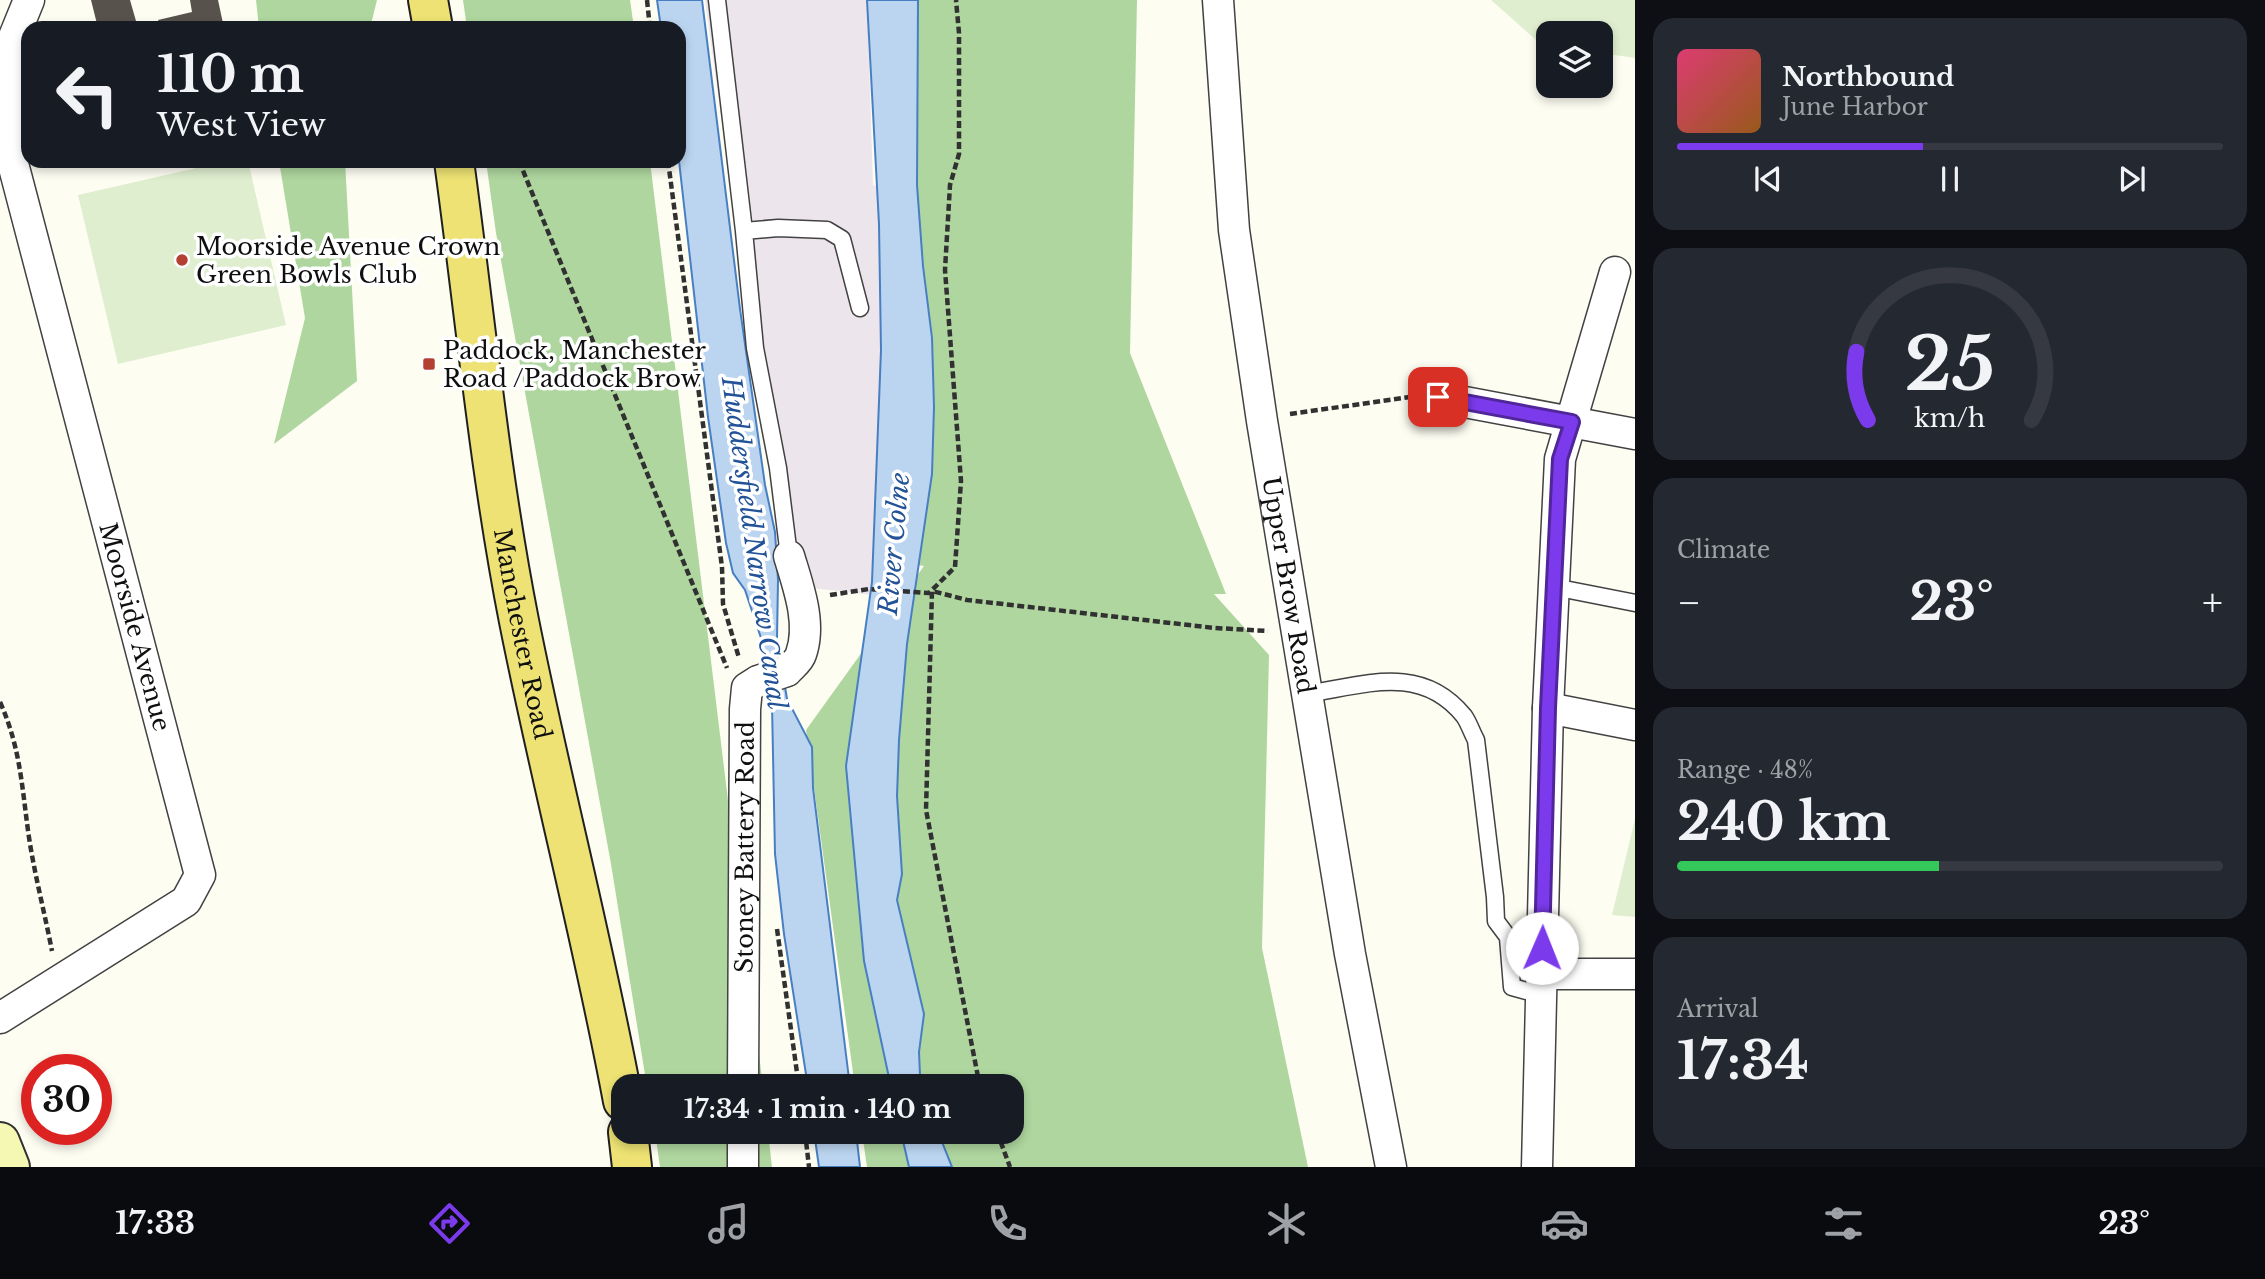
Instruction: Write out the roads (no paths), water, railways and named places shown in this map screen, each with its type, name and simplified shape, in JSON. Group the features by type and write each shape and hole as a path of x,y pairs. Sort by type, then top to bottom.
{"main road":[{"path":"428,0 432,21"},
{"name":"Manchester Road","path":"455,168 491,453 519,621 618,1074"},
{"path":"629,1144 632,1167"}],"street":[{"name":"Moorside Avenue","path":"0,1018 186,901 200,875 3,140 9,49 29,0"},
{"name":"Upper Brow Road","path":"1218,0 1234,230 1350,954 1391,1167"},
{"path":"1537,1167 1548,708 1560,459 1625,273"},
{"path":"1427,396 1635,434"},
{"name":"Stoney Battery Road","path":"743,1074 745,709 753,684 787,671 801,656 805,630 802,600 789,556"},
{"path":"1548,708 1635,725"},
{"path":"1541,985 1635,974"},
{"path":"0,1142 10,1167"},
{"path":"743,1144 743,1167"}],"lane":[{"path":"717,0 755,348 778,468 789,556"},
{"path":"744,231 778,228 827,230 842,239 860,309"},
{"path":"1554,587 1635,603"},
{"path":"1307,694 1396,680 1419,683 1444,697 1465,717 1476,740 1496,921 1508,937 1512,987 1541,985"}],"water":[{"name":"Huddersfield Narrow Canal","path":"657,0 702,0 740,309 765,485 775,532 778,580 777,639 787,699 812,747 813,788 848,1074 806,1074 784,934 775,854 772,705 762,641 745,590 733,573 726,543 708,417 680,168 686,168 686,21 660,21"},
{"name":"River Colne","path":"867,0 918,0 917,185 932,338 934,407 932,474 907,644 899,740 897,796 902,874 897,900 924,1014 919,1052 920,1074 888,1074 864,961 846,766 872,582 881,350 879,224"},
{"path":"816,1144 857,1144 860,1167 819,1167"},
{"path":"904,1144 943,1144 952,1167 909,1167"}],"place":[{"name":"Moorside Avenue Crown Green Bowls Club","path":"182,260"},
{"name":"Paddock, Manchester Road /Paddock Brow","path":"429,364"}]}
